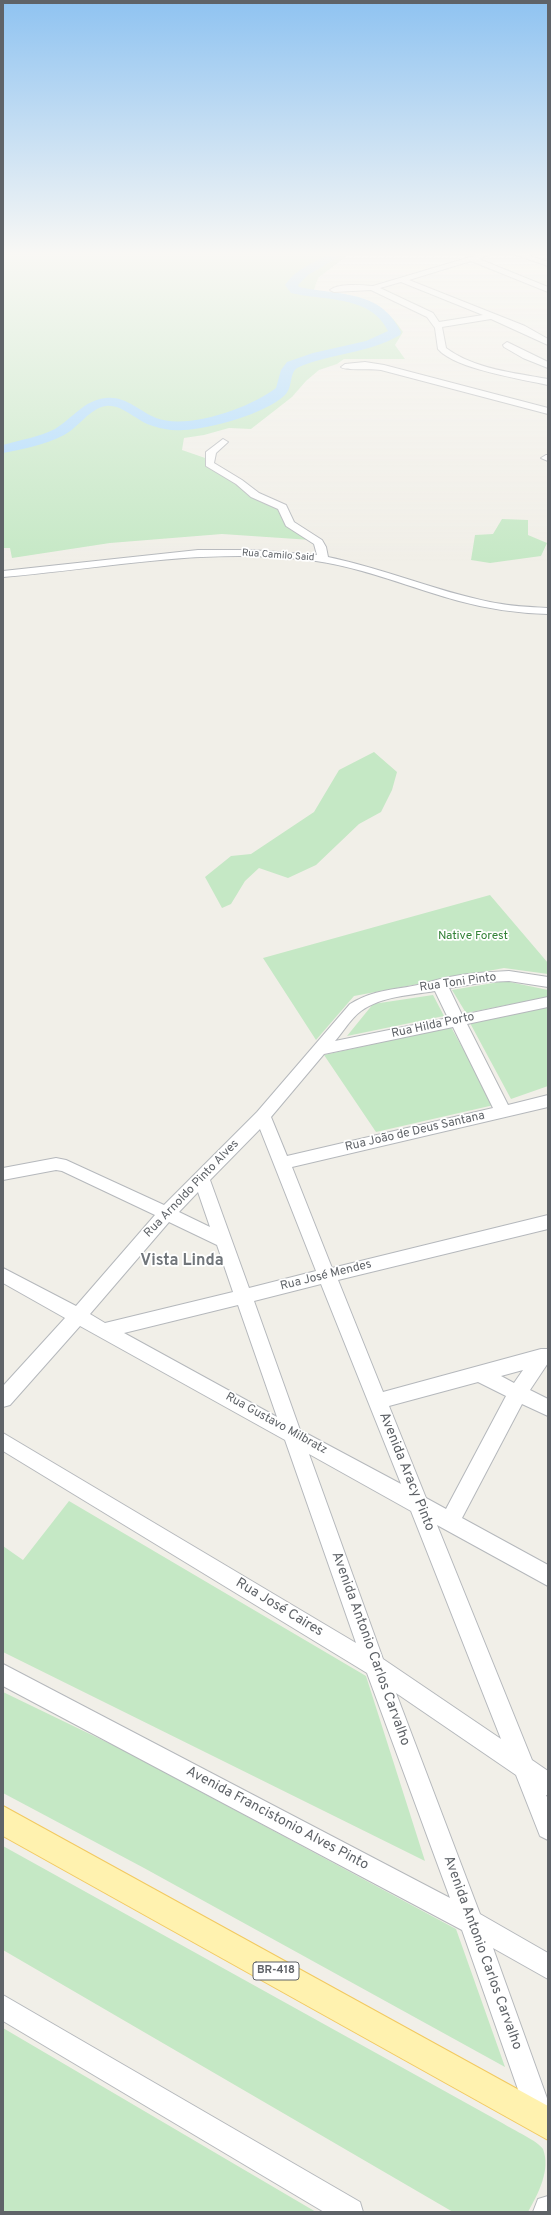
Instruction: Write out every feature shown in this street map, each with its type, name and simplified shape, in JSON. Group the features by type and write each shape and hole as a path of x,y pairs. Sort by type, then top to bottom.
{"main road":[{"name":"BR-418","path":"3,1820 545,2122"}],"street":[{"path":"457,358 492,369 548,382"},
{"path":"532,358 548,365"},
{"path":"344,367 373,366 548,411"},
{"path":"404,373 417,366"},
{"path":"480,376 492,369"},
{"path":"223,442 211,452 209,464 239,482 255,495 282,507 290,524 318,542 321,547 323,560"},
{"name":"Rua Camilo Said","path":"3,574 182,554 265,554 323,560 370,569 480,603 511,609 548,611"},
{"name":"Rua Toni Pinto","path":"368,1000 439,984 486,977 508,976 548,982"},
{"path":"439,984 503,1111"},
{"name":"Rua Arnoldo Pinto Alves","path":"3,1399 79,1315 165,1215 263,1116 355,1008 368,1000"},
{"name":"Rua Hilda Porto","path":"319,1050 548,1002"},
{"name":"Rua João de Deus Santana","path":"283,1163 548,1101"},
{"name":"Avenida Aracy Pinto","path":"263,1116 328,1275 548,1828"},
{"path":"3,1174 56,1164 66,1166 165,1215 224,1242"},
{"name":"Avenida Antonio Carlos Carvalho","path":"201,1177 245,1296 375,1666 545,2122"},
{"name":"Rua José Mendes","path":"105,1330 548,1222"},
{"name":"Rua Gustavo Milbratz","path":"3,1274 548,1576"},
{"path":"378,1401 545,1356"},
{"path":"450,1521 518,1393 545,1356"},
{"path":"478,1374 548,1408"},
{"name":"Rua José Caires","path":"3,1441 375,1666 526,1771 548,1784"},
{"name":"Avenida Francistonio Alves Pinto","path":"3,1675 471,1922 548,1967"},
{"path":"3,2007 350,2212"}],"green space":[{"path":"3,358 405,359 344,359 337,364 319,370 306,381 292,397 251,429 229,428 204,435 184,438 182,450 208,459 207,464 211,469 276,504 311,540 222,534 110,543 12,558 10,548 3,548"},
{"path":"502,519 528,520 528,535 547,543 541,556 490,563 471,560 475,535 493,534"},
{"path":"374,752 397,772 392,790 381,812 359,824 316,865 288,878 259,868 245,881 231,904 222,908 205,877 231,856 251,854 314,812 339,770"},
{"name":"Native Forest","path":"490,895 548,963 548,974 504,968 354,996 316,1040 263,958"},
{"path":"505,981 548,990 548,997 466,1013 452,990"},
{"path":"433,995 444,1016 347,1036 373,1004"},
{"path":"548,1007 548,1086 511,1099 470,1023"},
{"path":"451,1027 494,1105 376,1132 324,1055"},
{"path":"69,1501 366,1676 425,1861 3,1652 3,1546 23,1560"},
{"path":"3,1692 125,1751 456,1929 505,2067 144,1868 3,1793"},
{"path":"3,1846 536,2143 543,2149 545,2165 542,2182 536,2198 528,2212 453,2212 3,1950"},
{"path":"3,2028 316,2212 3,2212"}],"waterway":[{"path":"3,449 52,436 66,428 89,408 106,402 118,403 128,407 147,419 169,425 192,425 234,414 263,403 274,397 283,388 286,373 289,367 307,358"}],"district":[{"name":"Vista Linda","path":"182,1262"}]}
